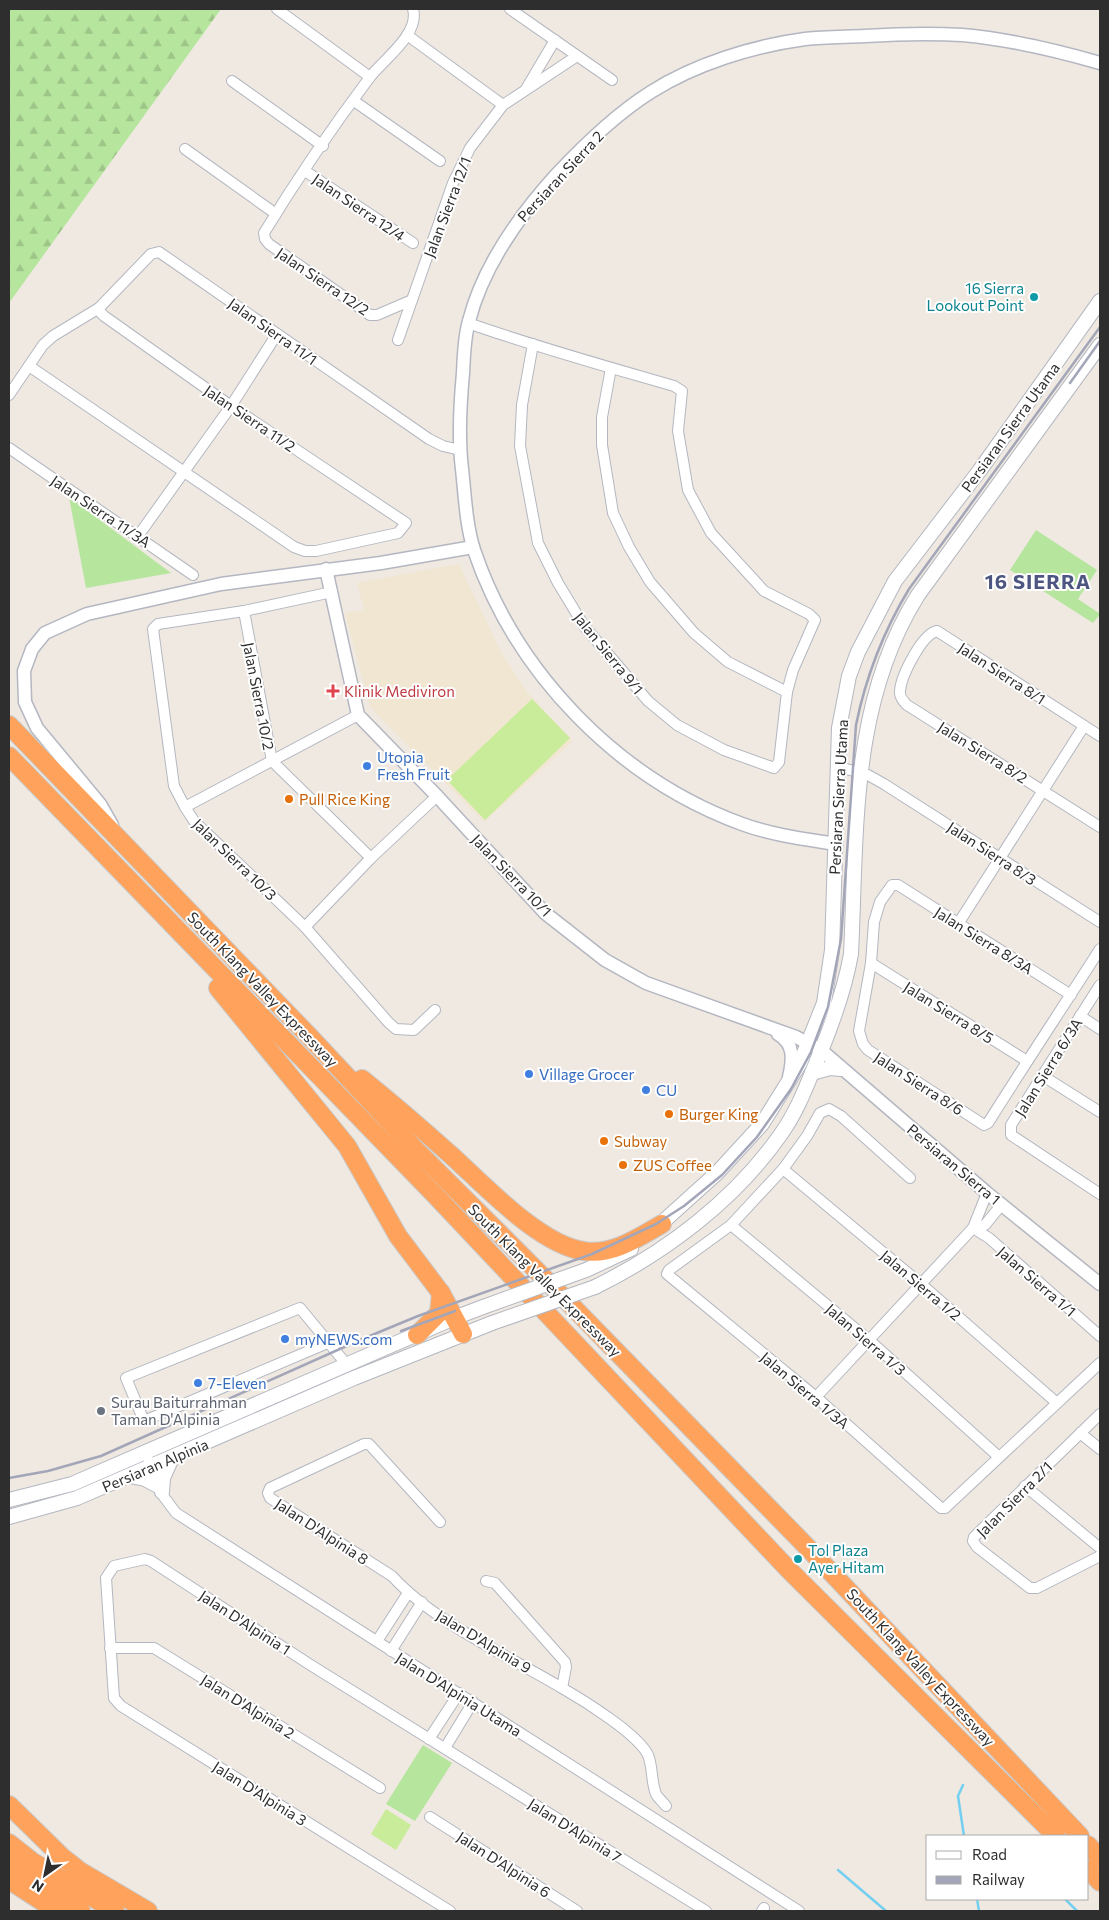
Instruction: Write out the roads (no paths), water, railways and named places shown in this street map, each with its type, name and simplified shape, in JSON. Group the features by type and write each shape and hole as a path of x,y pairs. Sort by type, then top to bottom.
{"highway":[{"name":"South Klang Valley Expressway","path":"9,725 309,1036 414,1148 570,1304 810,1550 1079,1835"},
{"name":"South Klang Valley Expressway","path":"9,756 436,1196 788,1569 1055,1835"},
{"path":"65,815 206,973 325,1116 347,1146 398,1236 441,1293 463,1334"},
{"path":"309,1036 401,1110 530,1225 563,1245 585,1252 607,1249 628,1244 662,1224"},
{"path":"417,1335 439,1313 441,1293"},
{"path":"9,1806 68,1861 148,1911"},
{"path":"9,1843 33,1862 115,1911"},
{"path":"1089,1846 1100,1858"},
{"path":"9,1862 81,1911"},
{"path":"1089,1870 1100,1882"},
{"path":"9,1880 52,1908 71,1911"}],"main road":[{"name":"Persiaran Sierra Utama","path":"492,1323 595,1287 658,1252 706,1214 739,1183 782,1134 812,1073 828,980 832,950 840,728 849,676 858,652 895,581 980,470 1100,301"},
{"name":"Persiaran Sierra Utama","path":"483,1308 586,1270 630,1249 662,1224 750,1139 815,1047 846,981 851,954 860,773 873,698 888,653 906,614 1100,345"},
{"path":"812,1073 830,1068 841,1069"},
{"name":"Persiaran Alpinia","path":"14,1499 72,1484 454,1318 483,1308"},
{"name":"Persiaran Alpinia","path":"15,1515 77,1498 354,1378 492,1323"},
{"path":"130,1476 145,1479 161,1489 163,1478 172,1458"},
{"path":"14,1499 15,1515"}],"street":[{"path":"277,9 370,77"},
{"path":"185,149 276,214 370,77 407,35 415,18 413,9"},
{"path":"510,9 612,80"},
{"name":"Persiaran Sierra 2","path":"856,847 775,834 741,824 684,798 608,746 553,689 513,634 473,547 460,450 459,413 468,323 488,274 514,225 559,172 610,123 648,94 716,62 756,50 804,40 909,34 960,35 1010,41 1100,63"},
{"path":"407,35 503,105"},
{"path":"524,92 556,40"},
{"name":"Jalan Sierra 12/1","path":"398,340 459,166 470,148 503,105 577,56"},
{"path":"232,81 323,146"},
{"path":"354,100 440,161"},
{"name":"Jalan Sierra 12/4","path":"306,171 413,243"},
{"name":"Jalan Sierra 12/2","path":"276,214 264,233 265,239 370,315 412,300"},
{"name":"Jalan Sierra 11/1","path":"9,395 43,344 100,308 151,254 159,252 429,439 443,446 460,450"},
{"name":"Jalan Sierra 11/2","path":"100,308 100,312 104,316 231,406 406,524 398,533 316,551 305,551 294,547 184,472"},
{"path":"468,323 679,388 682,396 678,431 688,490 711,533 764,591 813,616 814,625 792,670 787,692 728,662 694,633 650,582 629,546 613,513 602,446 602,417 611,368"},
{"path":"138,536 231,406 277,334"},
{"name":"Jalan Sierra 9/1","path":"534,344 522,405 520,446 538,543 558,583 584,626 655,707 677,724 724,750 769,768 774,768 779,762 787,692"},
{"path":"29,366 184,472"},
{"name":"Jalan Sierra 11/3A","path":"9,448 193,575"},
{"path":"125,846 100,804 37,728 26,702 24,671 32,650 45,634 88,614 222,584 326,569 381,564 473,547"},
{"path":"185,807 358,715 326,569"},
{"path":"244,612 332,592"},
{"name":"Jalan Sierra 10/3","path":"244,612 158,624 153,629 174,786 194,821 305,927 389,1023 396,1029 414,1030 435,1010"},
{"name":"Jalan Sierra 10/2","path":"244,612 272,761 371,858"},
{"name":"Jalan Sierra 8/1","path":"912,660 926,636 937,631 1100,736"},
{"name":"Jalan Sierra 8/2","path":"912,660 900,690 902,700 907,705 1100,827"},
{"name":"Jalan Sierra 10/1","path":"358,715 437,796 545,913 605,960 646,983 815,1047"},
{"path":"958,924 1084,726"},
{"name":"Jalan Sierra 8/3","path":"839,767 860,773 884,784 1100,922"},
{"path":"305,927 371,858 437,796"},
{"name":"Jalan Sierra 8/3A","path":"872,963 874,922 880,902 892,885 898,885 1071,995"},
{"path":"1027,1061 1100,949"},
{"name":"Jalan Sierra 8/6","path":"872,963 858,1031 862,1044 868,1050 979,1123 984,1125 988,1123 1027,1061"},
{"name":"Jalan Sierra 8/5","path":"872,963 1027,1061"},
{"name":"Jalan Sierra 6/3A","path":"1100,985 1011,1125 1010,1135 1100,1194"},
{"path":"1080,1016 1100,1029"},
{"path":"771,1030 788,1043 793,1054 788,1086"},
{"name":"Persiaran Sierra 1","path":"815,1047 987,1193 1100,1284"},
{"path":"1043,1076 1100,1112"},
{"path":"730,1225 783,1170 820,1114 829,1109 841,1116 910,1178"},
{"name":"Jalan Sierra 1/2","path":"783,1170 921,1284 1057,1403"},
{"path":"816,1397 973,1228 987,1193"},
{"path":"973,1228 985,1225 1002,1204"},
{"name":"Jalan Sierra 1/3A","path":"730,1225 669,1270 667,1274 816,1397 941,1508 945,1508 999,1457"},
{"name":"Jalan Sierra 1/3","path":"730,1225 868,1340 999,1457"},
{"name":"Jalan Sierra 1/1","path":"973,1228 989,1238 1100,1336"},
{"path":"330,1342 144,1422 126,1378 300,1308 330,1342 347,1366"},
{"path":"999,1457 1100,1363"},
{"name":"Jalan Sierra 2/1","path":"1100,1414 1025,1486 974,1537 973,1541 977,1547 1030,1588 1037,1588 1100,1556"},
{"path":"1080,1433 1100,1449"},
{"name":"Jalan D'Alpinia 8","path":"408,1593 392,1576 270,1498 268,1493 270,1488 364,1444 369,1444 440,1522"},
{"name":"Jalan D'Alpinia Utama","path":"145,1453 161,1489 176,1513 269,1575 377,1641 799,1911"},
{"path":"1025,1486 1100,1548"},
{"name":"Jalan D'Alpinia 1","path":"110,1648 106,1578 114,1566 145,1559 445,1748"},
{"name":"Jalan D'Alpinia 9","path":"486,1581 495,1583 565,1662 566,1667 562,1688"},
{"path":"377,1641 408,1593"},
{"name":"Jalan D'Alpinia 9","path":"408,1593 595,1708 643,1749 651,1764 656,1794 666,1806"},
{"path":"391,1651 422,1602"},
{"name":"Jalan D'Alpinia 2","path":"110,1648 154,1648 380,1788"},
{"name":"Jalan D'Alpinia 3","path":"110,1648 114,1698 121,1706 450,1911"},
{"path":"430,1739 459,1693"},
{"path":"445,1748 473,1702"},
{"path":"448,1710 462,1720"},
{"name":"Jalan D'Alpinia 7","path":"445,1748 706,1911"},
{"name":"Jalan D'Alpinia 6","path":"430,1817 577,1911"}],"waterway":[{"path":"963,1785 958,1796 964,1835"},
{"path":"838,1870 886,1911"},
{"path":"977,1900 979,1911"},
{"path":"1066,1900 1077,1911"}],"railway":[{"path":"9,1478 48,1471 101,1456 418,1316 592,1254 656,1224 684,1206 722,1175 757,1137 791,1089 811,1052 828,1007 841,939 856,725 870,672 883,638 909,589 1100,327"},
{"path":"1070,383 1100,341"},
{"path":"401,1331 455,1311"}],"place":[{"name":"16 Sierra Lookout Point","path":"1034,297"},
{"name":"Klinik Mediviron","path":"333,691"},
{"name":"Utopia Fresh Fruit","path":"367,766"},
{"name":"Pull Rice King","path":"289,799"},
{"name":"Village Grocer","path":"529,1074"},
{"name":"CU","path":"646,1090"},
{"name":"Burger King","path":"669,1114"},
{"name":"Subway","path":"604,1141"},
{"name":"ZUS Coffee","path":"623,1165"},
{"name":"myNEWS.com","path":"285,1339"},
{"name":"7-Eleven","path":"198,1383"},
{"name":"Surau Baiturrahman Taman D'Alpinia","path":"101,1411"},
{"name":"Tol Plaza Ayer Hitam","path":"798,1559"}],"district":[{"name":"16 SIERRA","path":"1038,581"}]}
